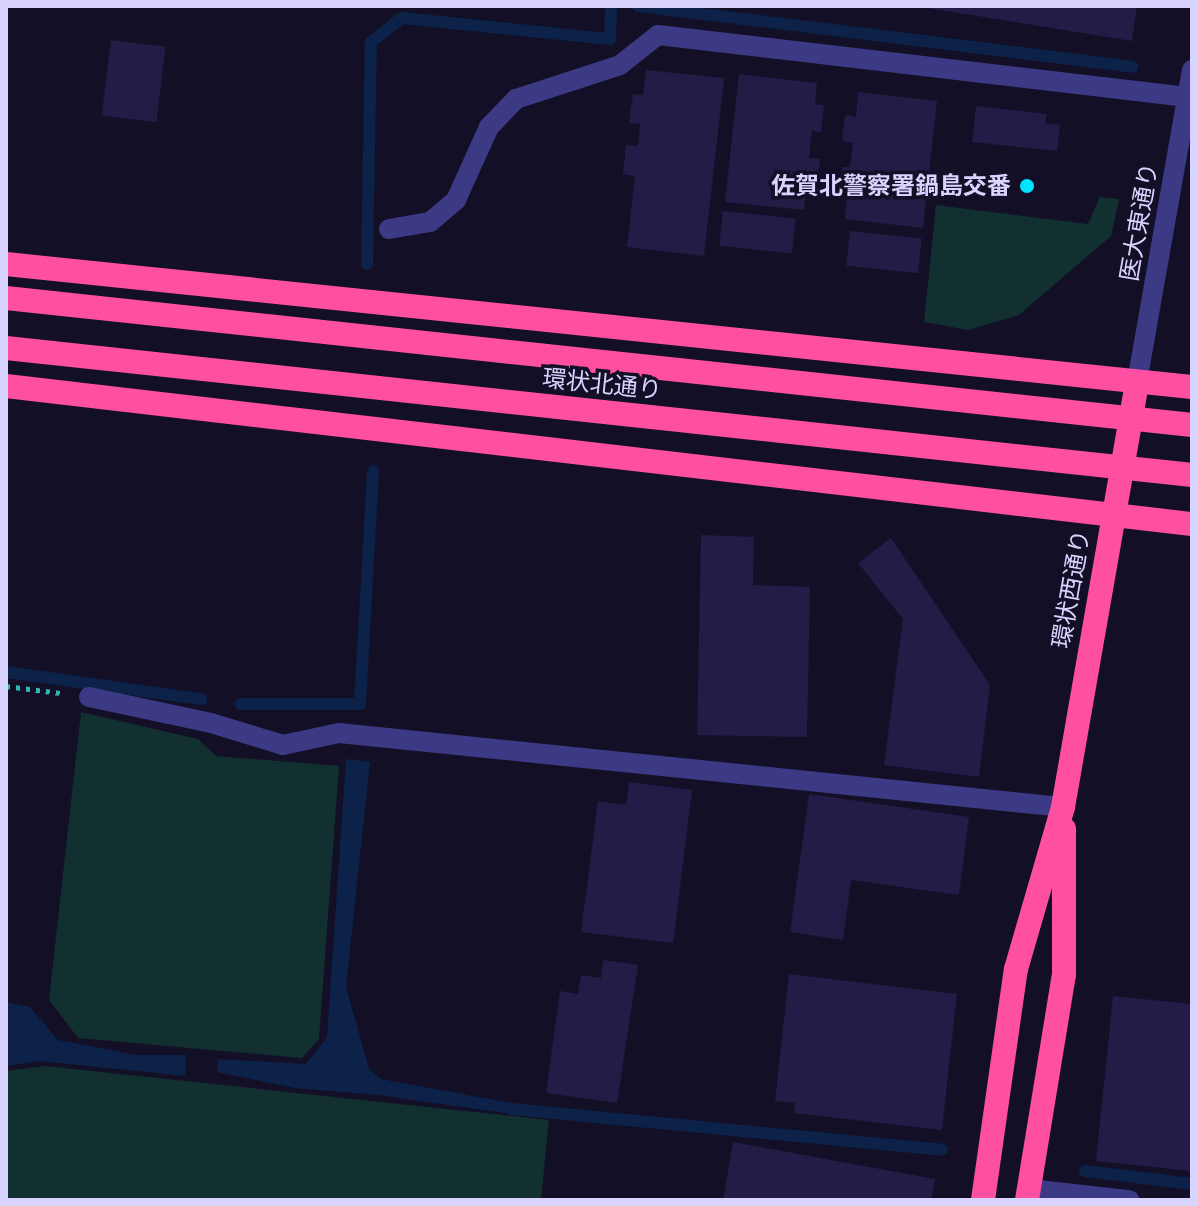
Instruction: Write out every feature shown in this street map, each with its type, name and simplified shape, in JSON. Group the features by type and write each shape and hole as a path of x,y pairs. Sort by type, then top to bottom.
{"highway":[{"path":"6,264 1192,387"},
{"name":"環状北通り","path":"6,298 1192,425"},
{"name":"環状北通り","path":"6,348 1192,475"},
{"name":"環状西通り","path":"983,1200 1016,969 1063,807 1137,382"},
{"path":"6,386 1192,524"},
{"name":"環状西通り","path":"1028,1195 1064,975 1063,807"}],"street":[{"path":"389,229 430,222 456,200 489,127 516,99 620,65 658,35 1187,97"},
{"name":"医大東通り","path":"1137,382 1192,70"},
{"path":"89,697 211,723 283,745 339,733 1063,807"},
{"path":"1028,1195 1129,1200"}],"path":[{"path":"6,686 89,697"}],"green space":[{"path":"1100,197 1119,199 1111,236 1019,315 968,330 924,322 936,205 1088,224"},
{"path":"81,712 198,739 216,756 339,766 319,1039 302,1058 78,1038 49,1000"},
{"path":"45,1066 549,1120 541,1200 6,1200 6,1071"}],"water":[{"path":"346,759 370,762 346,987 369,1069 381,1079 528,1106 526,1116 378,1095 294,1088 217,1072 218,1059 306,1064 327,1037"},
{"path":"6,1002 30,1007 58,1040 137,1055 186,1055 185,1076 40,1061 6,1066"}],"building":[{"path":"915,6 1137,6 1132,41"},
{"path":"111,40 166,47 156,122 102,115"},
{"path":"646,70 724,78 704,256 627,247 635,176 623,174 626,145 638,146 640,124 629,123 633,94 643,95"},
{"path":"739,74 817,83 815,104 824,105 821,132 812,131 809,158 820,159 817,183 807,182 804,210 725,202"},
{"path":"858,92 937,101 923,228 845,219 847,195 839,194 842,167 850,167 853,143 842,141 845,115 856,117"},
{"path":"976,106 1047,114 1045,123 1060,125 1057,151 972,142"},
{"path":"723,211 796,219 792,253 719,246"},
{"path":"850,231 922,239 918,273 846,266"},
{"path":"701,535 754,537 753,585 810,587 807,737 697,735"},
{"path":"891,538 990,685 979,777 884,765 903,619 858,563"},
{"path":"629,782 692,790 673,943 581,932 598,801 626,805"},
{"path":"809,794 969,817 959,895 851,880 843,940 790,932"},
{"path":"603,960 638,965 617,1103 546,1093 560,991 578,994 581,975 601,978"},
{"path":"789,974 957,994 942,1130 794,1113 795,1103 775,1101"},
{"path":"1113,996 1192,1004 1192,1171 1096,1161"},
{"path":"733,1142 935,1179 931,1200 723,1200"}],"waterway":[{"path":"367,264 371,42 402,18 610,39 611,6"},
{"path":"638,6 1132,67"},
{"path":"241,704 360,704 373,471"},
{"path":"6,672 201,699"},
{"path":"511,1109 942,1150"},
{"path":"1085,1171 1192,1184"}],"place":[{"name":"佐賀北警察署鍋島交番","path":"1027,186"}]}
